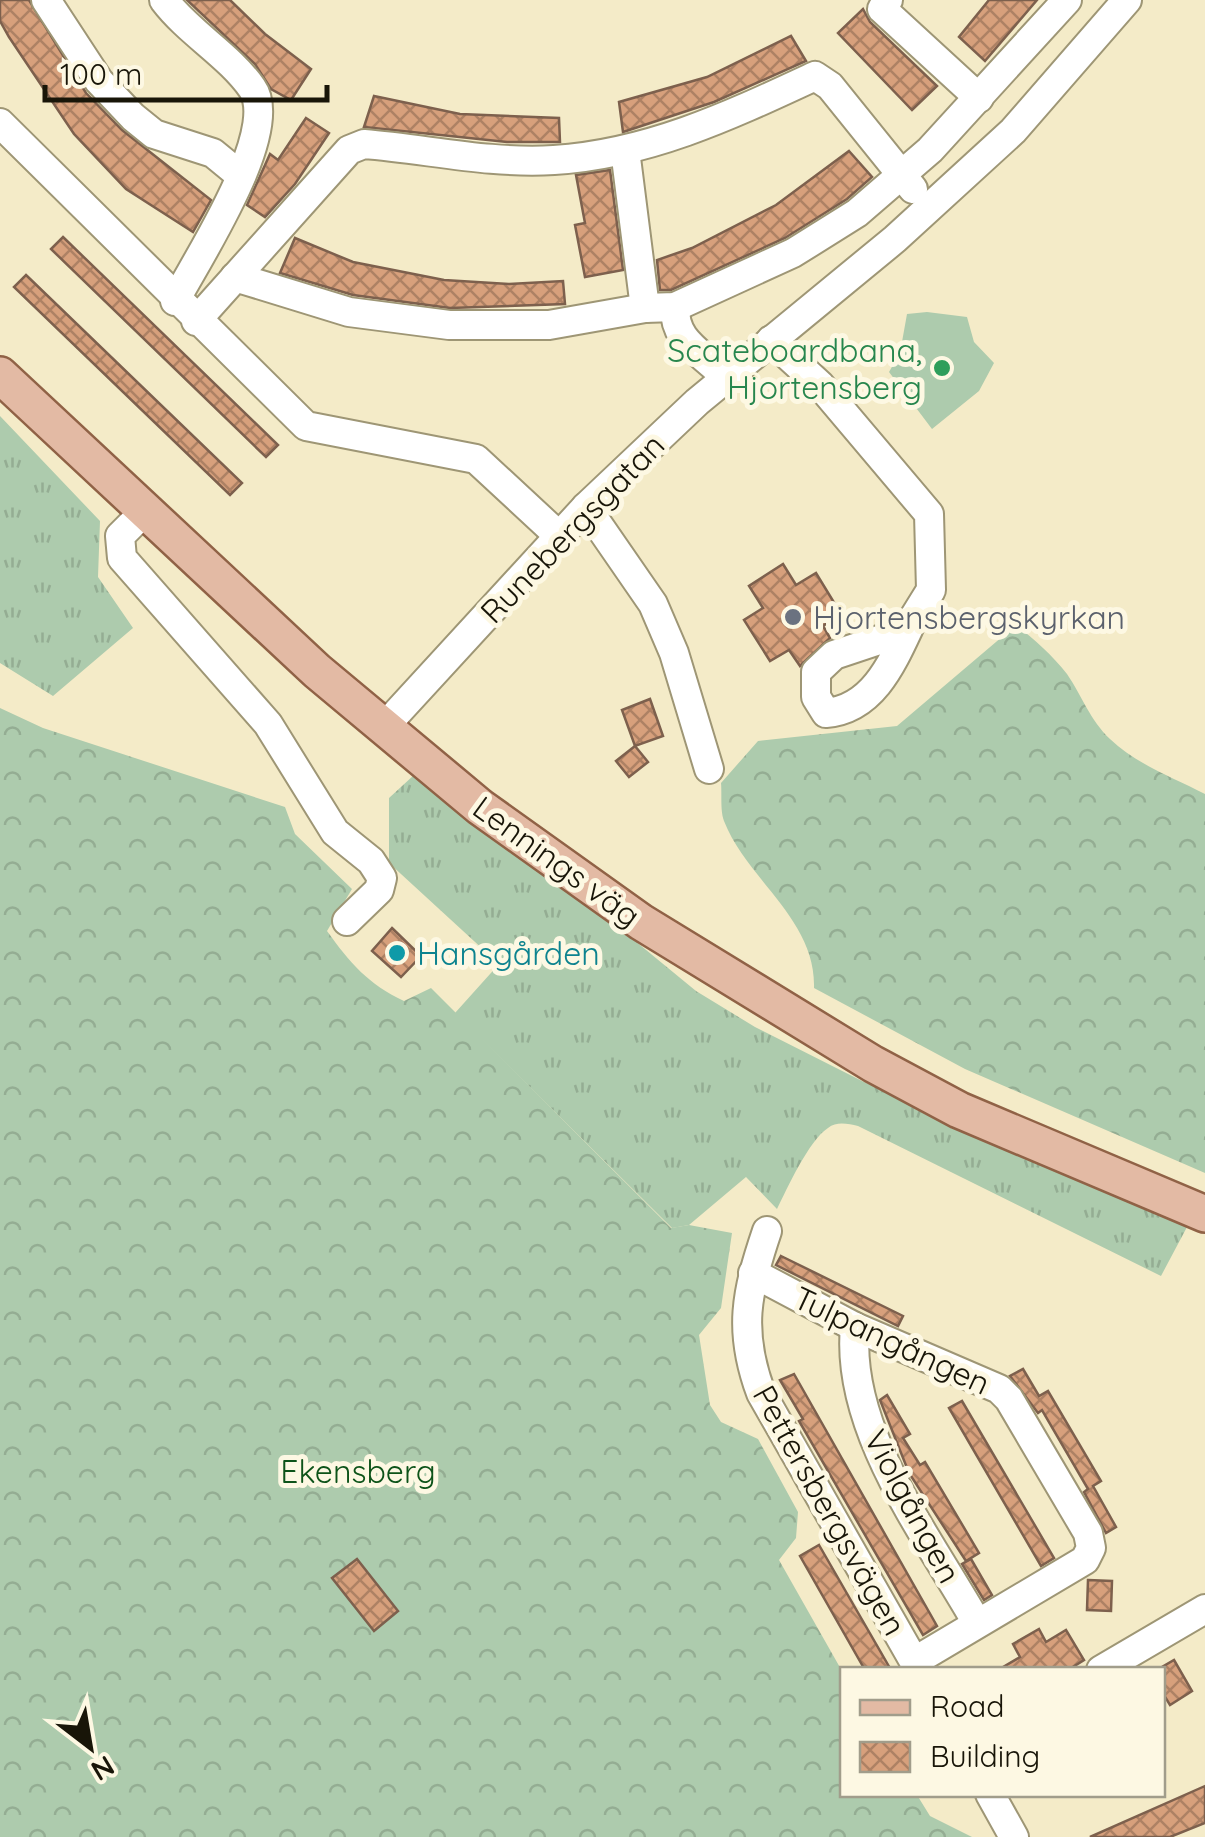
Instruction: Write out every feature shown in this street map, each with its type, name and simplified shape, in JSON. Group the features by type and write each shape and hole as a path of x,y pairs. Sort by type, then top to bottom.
{"main road":[{"name":"Lennings väg","path":"0,375 317,671 480,806 641,922 873,1064 960,1110 1205,1214"}],"street":[{"path":"46,0 100,80 133,117 154,134 213,154 241,176"},
{"path":"164,0 179,20 252,88 260,106 241,176 175,301"},
{"path":"888,0 882,9 979,98"},
{"path":"236,278 349,312 449,325 549,325 645,308 675,307 793,252 857,213 901,176 979,98 1066,0"},
{"name":"Runebergsgatan","path":"384,727 558,535 697,402 930,208 1013,131 1127,0"},
{"path":"196,321 349,150 364,144 519,160 554,160 625,150 686,134 815,76 830,86 930,208"},
{"path":"0,123 175,301 306,426 476,459 558,535"},
{"path":"625,150 645,308"},
{"path":"675,307 674,327 715,367"},
{"path":"771,340 832,398 929,514 931,590 913,619"},
{"path":"586,508 652,604 674,653 709,770"},
{"path":"147,509 120,536 122,558 268,724 326,819 371,861 382,878 378,890 347,921"},
{"name":"Pettersbergsvägen","path":"767,1231 744,1304 753,1372 761,1394 917,1666"},
{"name":"Tulpangången","path":"753,1274 854,1327 999,1389 1009,1398 1088,1533 1091,1548 1085,1560 977,1623 917,1666"},
{"name":"Violgången","path":"854,1327 851,1362 867,1423 977,1623"},
{"path":"1106,1667 1205,1608"},
{"path":"992,1797 1014,1837"}],"green space":[{"name":"Scateboardbana, Hjortensberg","path":"907,314 967,317 974,342 994,363 979,391 932,429 889,372 900,353"},
{"path":"0,416 100,521 98,577 133,628 53,696 0,663"},
{"path":"1016,625 1061,667 1097,724 1120,748 1205,794 1205,1173 965,1069 814,988 812,963 804,941 724,821 721,783 758,741 897,726"},
{"name":"Ekensberg","path":"0,708 43,728 285,807 295,834 352,889 327,931 361,972 404,1001 431,988 671,1228 689,1225 732,1233 721,1308 699,1335 710,1405 721,1422 758,1439 798,1512 796,1538 779,1560 840,1667 840,1797 918,1797 930,1816 972,1837 0,1837"},
{"path":"414,775 488,835 595,908 696,991 755,1027 864,1082 1187,1227 1161,1276 858,1126 846,1124 831,1126 813,1143 777,1209 746,1177 689,1225 672,1228 455,1013 499,964 389,863 389,798"}],"building":[{"path":"0,0 29,0 86,93 122,130 211,200 193,232 126,189 74,134 0,21"},
{"path":"187,0 230,0 265,34 311,69 291,100 271,89 255,64"},
{"path":"989,0 1037,0 985,61 959,37"},
{"path":"863,9 870,22 937,86 912,110 838,33"},
{"path":"791,36 806,61 714,102 623,132 619,102 707,77"},
{"path":"374,96 460,114 559,118 560,142 507,142 364,127"},
{"path":"306,118 329,133 295,184 265,217 247,205 270,154 278,160"},
{"path":"849,151 872,177 847,199 785,238 671,290 660,290 657,260 692,248 776,205"},
{"path":"610,170 623,270 585,277 575,225 585,223 576,175"},
{"path":"63,237 278,445 266,457 51,249"},
{"path":"295,238 353,262 444,280 509,284 563,281 565,304 450,308 353,295 280,273"},
{"path":"26,275 242,483 230,495 14,287"},
{"name":"Hjortensbergskyrkan","path":"783,564 796,585 816,573 841,614 823,626 830,638 800,666 789,650 770,661 744,620 763,608 749,586"},
{"path":"650,699 663,736 635,746 622,710"},
{"path":"635,746 648,762 629,777 616,761"},
{"name":"Hansgården","path":"392,928 421,956 401,977 372,951"},
{"path":"781,1256 903,1316 898,1326 776,1265"},
{"path":"1023,1369 1039,1396 1048,1391 1101,1481 1093,1486 1116,1527 1106,1533 1084,1492 1088,1489 1042,1410 1038,1413 1010,1376"},
{"path":"794,1374 937,1626 923,1635 799,1421 803,1419 780,1380"},
{"path":"887,1395 910,1434 903,1438 920,1465 925,1462 979,1553 966,1561 909,1473 880,1400"},
{"path":"962,1401 1054,1558 1041,1566 949,1408"},
{"path":"819,1545 889,1667 863,1667 800,1556"},
{"path":"357,1559 398,1611 374,1631 332,1578"},
{"path":"971,1559 992,1595 984,1600 962,1564"},
{"path":"1088,1580 1112,1581 1111,1611 1087,1610"},
{"path":"1039,1629 1046,1642 1066,1630 1084,1660 1073,1667 1003,1667 1020,1657 1013,1644"},
{"path":"1174,1660 1192,1691 1170,1705 1165,1697 1162,1667"},
{"path":"1205,1786 1205,1823 1170,1837 1090,1837"}],"place":[{"name":"Scateboardbana, Hjortensberg","path":"942,368"},
{"name":"Hjortensbergskyrkan","path":"793,617"},
{"name":"Hansgården","path":"397,953"}]}
